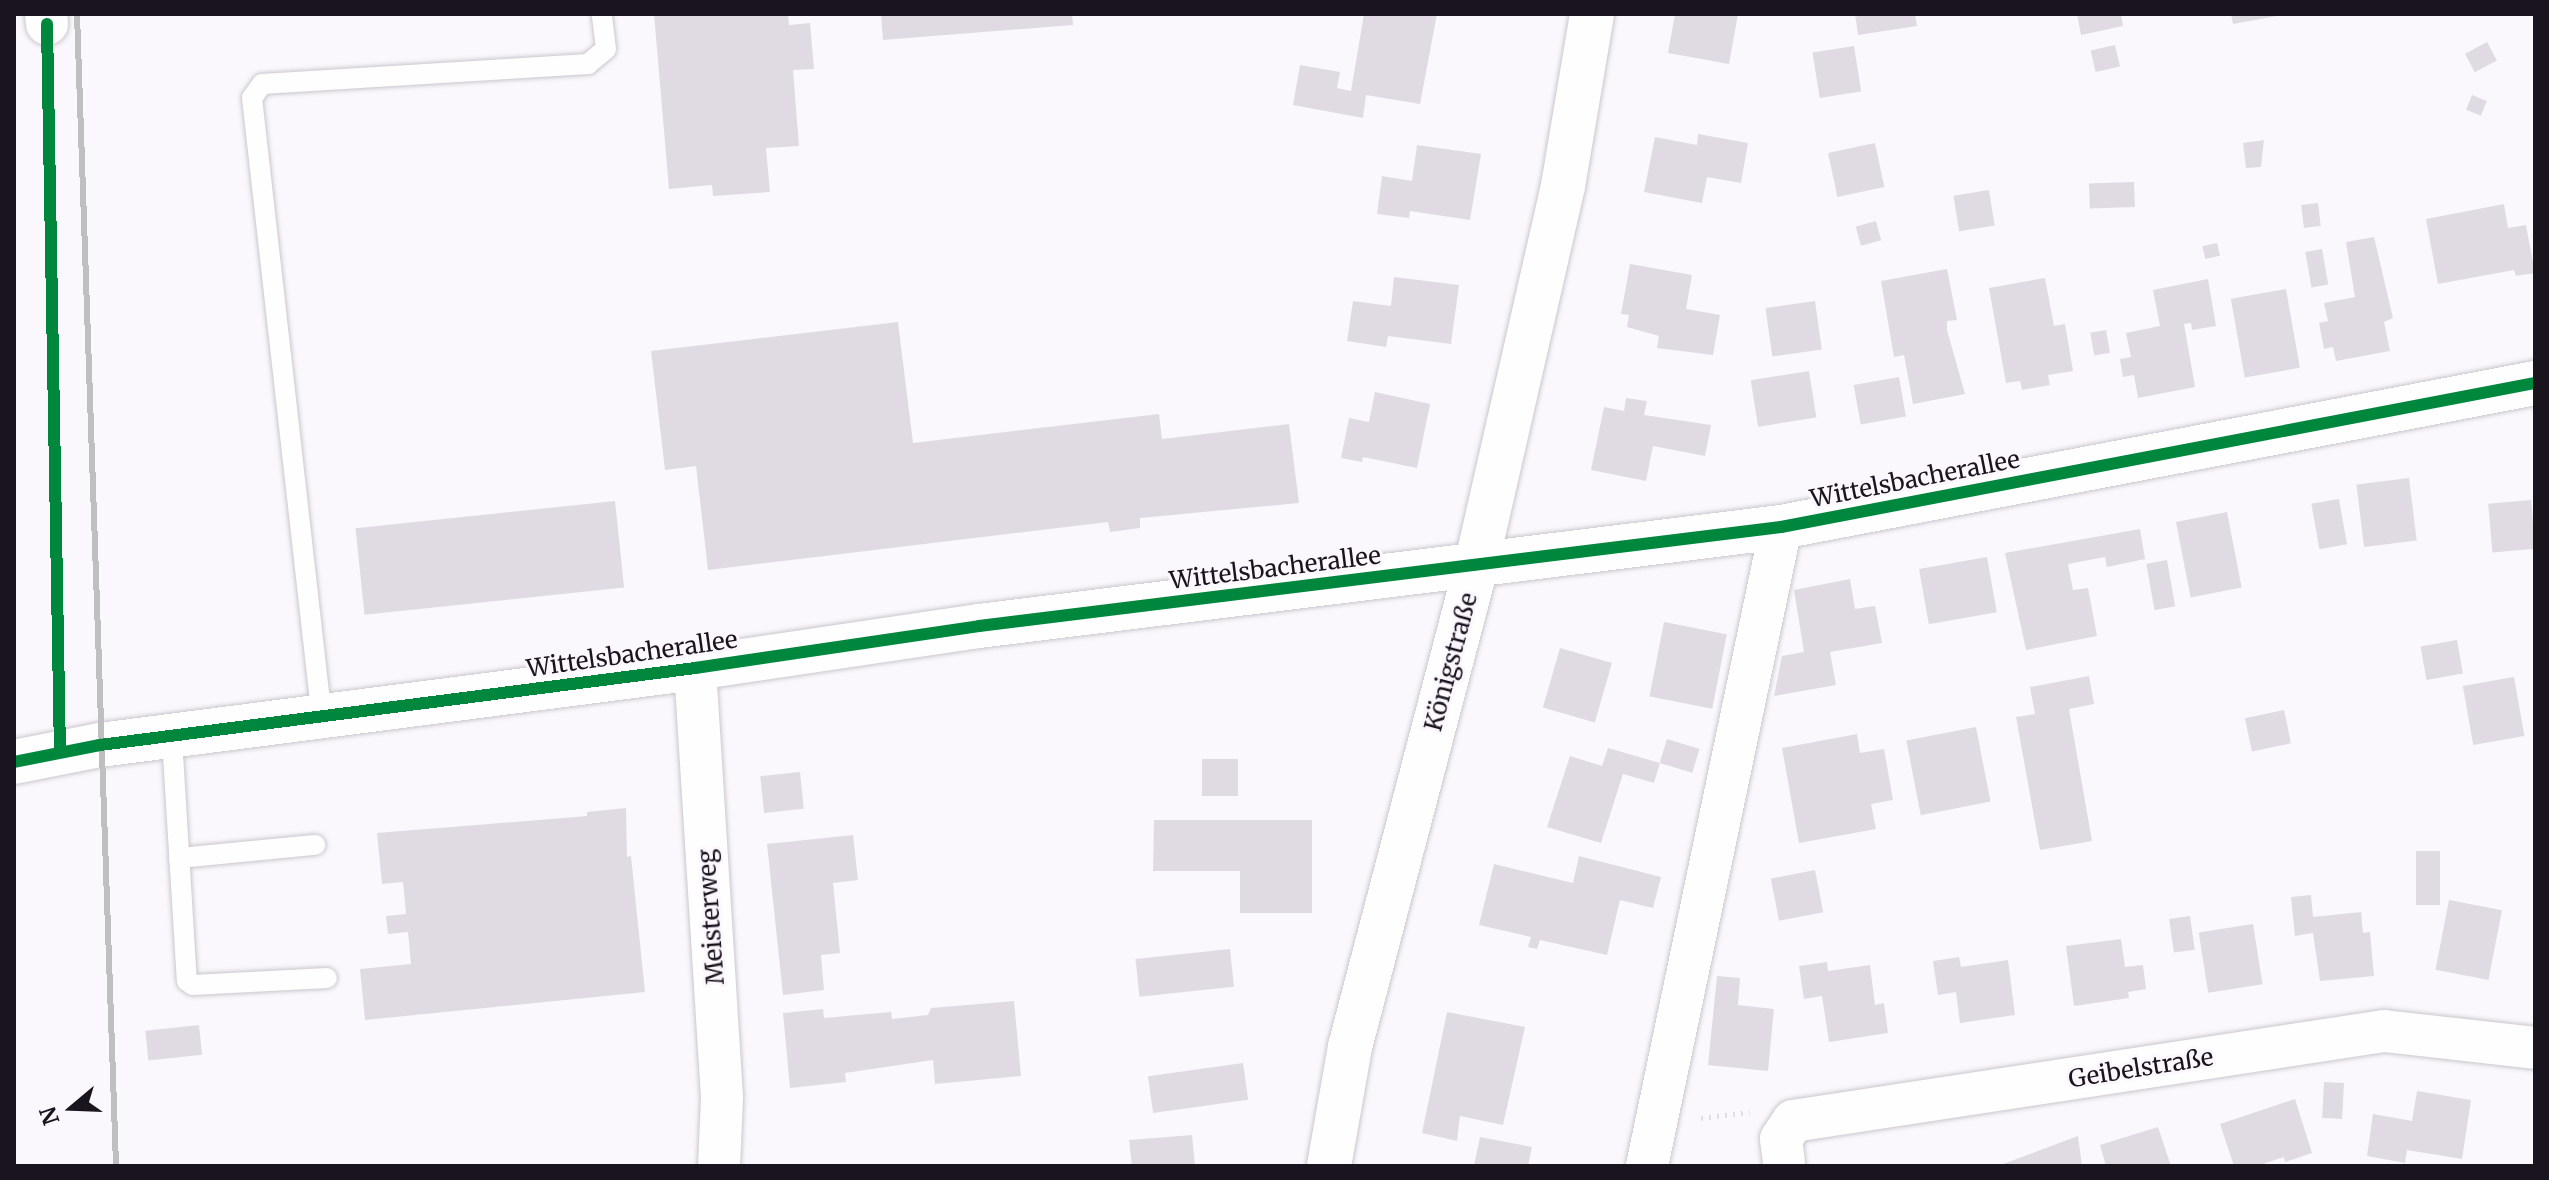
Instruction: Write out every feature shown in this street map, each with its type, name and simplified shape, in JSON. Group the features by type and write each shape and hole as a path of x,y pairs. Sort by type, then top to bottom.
{"street":[{"name":"Königstraße","path":"1329,1166 1350,1047 1476,566 1563,186 1592,14"},
{"name":"Wittelsbacherallee","path":"14,762 100,745 322,719 979,626 1781,527 2535,383"},
{"name":"Wittelsbacherallee","path":"1656,1124 1781,527"},
{"name":"Meisterweg","path":"695,668 722,1098 719,1166"},
{"name":"Geibelstraße","path":"1793,1121 2384,1031 2535,1048"},
{"path":"1784,1163 1781,1139 1793,1121"},
{"path":"1647,1166 1656,1124"}],"lane":[{"path":"322,719 252,98 262,84 588,64 606,49 602,14"},
{"path":"172,738 187,981 193,985 327,978"},
{"path":"179,858 315,845"}],"path":[{"path":"1656,1124 1744,1112 1774,1112 1793,1121"}],"building":[{"path":"654,14 788,14 789,25 810,23 814,69 793,70 799,146 766,148 770,192 713,196 712,185 669,189"},
{"path":"881,14 1072,14 1073,25 883,40"},
{"path":"1364,14 1437,14 1420,104 1366,95 1363,118 1293,105 1300,65 1340,72 1337,88 1351,91"},
{"path":"1675,14 1738,14 1729,64 1668,53"},
{"path":"1855,14 1915,14 1917,26 1858,35"},
{"path":"2077,14 2121,14 2123,26 2081,35"},
{"path":"2231,14 2277,14 2277,16 2233,24"},
{"path":"2487,42 2497,61 2475,72 2465,54"},
{"path":"2115,45 2120,66 2096,72 2091,51"},
{"path":"1854,46 1861,91 1820,98 1813,53"},
{"path":"2472,95 2487,101 2481,116 2466,110"},
{"path":"1698,134 1748,143 1741,183 1707,177 1702,203 1644,192 1655,137 1697,145"},
{"path":"2264,140 2261,167 2246,168 2243,143"},
{"path":"1875,143 1884,187 1837,197 1828,153"},
{"path":"1417,145 1481,154 1470,220 1410,211 1409,218 1377,214 1382,176 1412,181"},
{"path":"2134,182 2135,207 2090,209 2089,184"},
{"path":"1989,190 1995,226 1959,231 1953,196"},
{"path":"2318,203 2321,226 2304,228 2301,205"},
{"path":"2504,204 2508,228 2526,225 2535,273 2516,276 2514,270 2438,284 2426,219"},
{"path":"1876,221 1881,240 1861,246 1856,226"},
{"path":"2374,237 2393,318 2384,322 2390,351 2336,361 2333,347 2324,349 2319,323 2328,321 2324,303 2355,297 2346,242"},
{"path":"2217,243 2220,256 2205,259 2202,246"},
{"path":"2322,249 2328,284 2312,287 2305,252"},
{"path":"1630,264 1692,275 1686,309 1720,315 1713,355 1657,348 1659,336 1627,327 1629,315 1621,314"},
{"path":"1947,269 1957,320 1947,321 1947,330 1965,394 1913,404 1904,355 1894,357 1881,281"},
{"path":"1394,277 1459,285 1451,344 1388,336 1386,347 1347,341 1353,301 1391,306"},
{"path":"2045,278 2054,326 2065,324 2073,371 2048,375 2050,385 2022,390 2020,381 2006,383 1989,288"},
{"path":"2208,279 2216,326 2192,330 2191,323 2184,324 2195,387 2138,398 2134,375 2123,377 2120,359 2131,357 2126,333 2160,326 2153,290"},
{"path":"2286,289 2300,368 2245,378 2231,299"},
{"path":"1815,301 1822,350 1772,356 1765,308"},
{"path":"898,322 913,443 1159,414 1162,439 1289,424 1299,503 1140,518 1140,528 1110,532 1108,522 708,570 696,466 665,470 651,351"},
{"path":"2106,330 2110,353 2094,355 2090,333"},
{"path":"1809,371 1816,417 1758,427 1751,380"},
{"path":"1899,377 1906,416 1861,424 1854,385"},
{"path":"1375,392 1430,404 1417,468 1363,457 1362,462 1341,458 1349,418 1369,422"},
{"path":"1626,398 1647,401 1644,415 1711,425 1705,456 1653,446 1646,481 1591,470 1604,407 1624,411"},
{"path":"2409,478 2417,541 2364,547 2356,484"},
{"path":"2339,499 2347,544 2319,549 2311,504"},
{"path":"2531,500 2535,549 2492,553 2488,504"},
{"path":"615,501 624,588 365,615 355,528"},
{"path":"2227,512 2242,588 2191,598 2176,522"},
{"path":"2140,529 2145,559 2107,567 2105,557 2068,564 2073,590 2088,588 2097,636 2026,650 2005,553"},
{"path":"1987,557 1997,612 1929,624 1919,569"},
{"path":"2167,560 2175,606 2154,610 2146,564"},
{"path":"1850,579 1855,609 1875,606 1882,643 1830,652 1836,685 1774,696 1782,656 1804,652 1794,590"},
{"path":"1664,622 1727,634 1712,709 1649,697"},
{"path":"2457,640 2463,673 2426,680 2421,646"},
{"path":"1560,648 1612,663 1595,722 1543,708"},
{"path":"2089,676 2094,704 2069,709 2092,841 2040,850 2016,717 2035,714 2030,687"},
{"path":"2514,677 2524,736 2473,745 2463,686"},
{"path":"2284,710 2291,743 2252,752 2245,718"},
{"path":"1976,727 1991,802 1921,815 1906,741"},
{"path":"1857,734 1860,753 1884,749 1893,800 1871,804 1876,829 1799,843 1782,748"},
{"path":"1667,739 1700,749 1692,773 1660,763"},
{"path":"1608,748 1660,763 1654,783 1623,774 1601,843 1547,827 1570,756 1602,766"},
{"path":"1202,759 1238,759 1238,796 1202,796"},
{"path":"800,772 804,809 764,813 760,776"},
{"path":"626,808 627,857 631,856 645,992 365,1020 360,969 411,964 408,932 388,934 386,916 406,914 403,882 382,884 377,833 587,816 587,812"},
{"path":"1154,820 1312,820 1312,913 1240,913 1240,871 1153,871"},
{"path":"853,835 858,880 833,883 840,953 821,955 824,990 783,995 767,844"},
{"path":"2416,851 2440,851 2440,905 2416,905"},
{"path":"1579,856 1661,877 1653,908 1620,900 1607,955 1540,940 1537,949 1528,947 1531,937 1479,925 1494,864 1573,883"},
{"path":"1815,870 1823,912 1779,921 1771,879"},
{"path":"2311,895 2313,917 2361,912 2363,933 2370,932 2374,976 2320,981 2313,933 2295,936 2291,897"},
{"path":"2449,900 2502,910 2488,980 2435,970"},
{"path":"2190,916 2195,950 2174,953 2169,919"},
{"path":"2253,924 2263,984 2208,993 2199,933"},
{"path":"2121,939 2125,967 2143,965 2146,989 2128,992 2129,998 2074,1006 2066,946"},
{"path":"1230,949 1234,987 1139,997 1136,959"},
{"path":"1959,957 1961,967 2008,960 2015,1015 1960,1023 1956,992 1938,995 1933,961"},
{"path":"1827,962 1828,971 1870,965 1875,1005 1884,1003 1888,1033 1829,1042 1822,996 1804,999 1799,966"},
{"path":"1717,976 1740,978 1738,1005 1774,1009 1768,1071 1708,1065"},
{"path":"1014,1001 1021,1076 935,1084 933,1060 845,1073 846,1082 790,1088 783,1013 823,1009 824,1018 891,1012 892,1019 928,1015 931,1008"},
{"path":"1447,1012 1525,1027 1503,1125 1460,1116 1457,1141 1422,1133"},
{"path":"199,1025 202,1055 148,1060 145,1031"},
{"path":"1243,1063 1248,1100 1153,1113 1148,1076"},
{"path":"2324,1082 2344,1083 2342,1119 2322,1118"},
{"path":"2417,1091 2471,1100 2462,1159 2407,1150 2405,1163 2367,1156 2373,1114 2412,1121"},
{"path":"2295,1099 2312,1153 2285,1162 2284,1157 2257,1166 2234,1166 2220,1124"},
{"path":"2158,1127 2171,1166 2106,1166 2100,1145"},
{"path":"1192,1135 1195,1166 1132,1166 1129,1140"},
{"path":"2078,1136 2082,1166 1998,1166"},
{"path":"1480,1137 1532,1147 1528,1166 1474,1166"}],"railway":[{"path":"77,14 116,1166"}],"cycle path":[{"path":"47,24 60,751"},
{"path":"14,762 100,745 695,668 979,626 1781,527 2535,383"}]}
